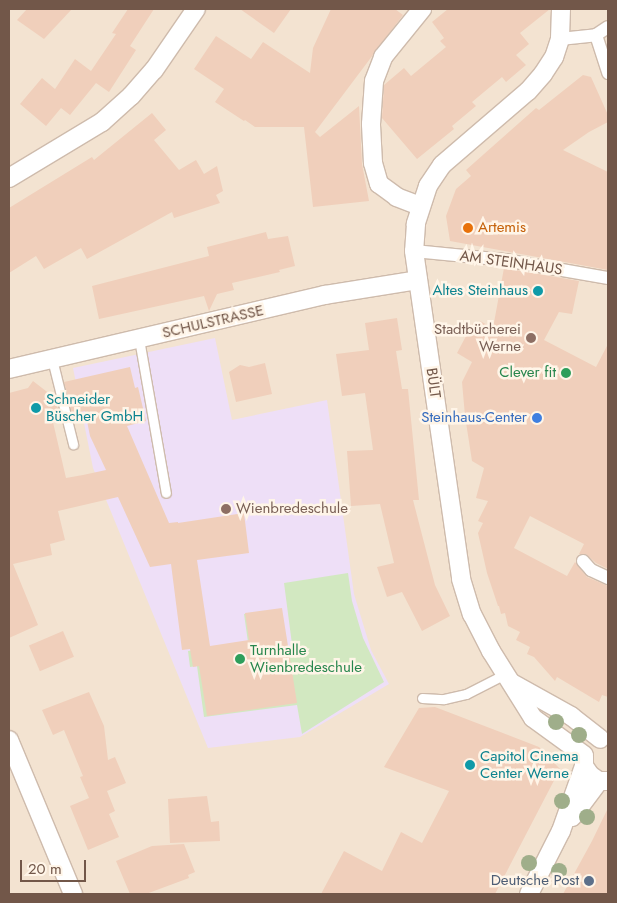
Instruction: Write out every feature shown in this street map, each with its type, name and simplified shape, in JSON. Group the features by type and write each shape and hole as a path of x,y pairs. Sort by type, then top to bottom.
{"street":[{"path":"9,178 102,122 131,96 154,70 196,9"},
{"path":"420,206 397,197 379,184 373,163 371,124 374,81 383,57 422,9"},
{"name":"BÜLT","path":"561,9 560,39 554,57 543,74 528,91 442,165 428,186 420,206 416,224 414,250 461,579 472,614 507,677 533,718 584,761 590,775 604,781"},
{"path":"560,39 596,35 608,27"},
{"path":"596,35 608,73"},
{"name":"AM STEINHAUS","path":"414,250 505,260 608,278"},
{"name":"SCHULSTRASSE","path":"9,369 325,295 418,280"},
{"path":"583,560 591,570 608,578"},
{"path":"507,677 606,738"},
{"path":"529,894 561,831 589,746 606,738"},
{"path":"9,740 73,894"},
{"path":"561,831 604,781"}],"lane":[{"path":"139,339 166,493"},
{"path":"52,359 73,444"},
{"path":"422,698 444,699 466,694 507,677"}],"shaded area":[{"path":"9,9 608,9 608,894 9,894"},
{"name":"Wienbredeschule","path":"215,338 232,420 327,400 354,594 371,650 389,684 300,737 208,748 93,468 73,368"}],"green space":[{"path":"348,573 352,601 363,638 384,682 302,734 297,705 204,717 197,666 190,667 188,651 248,642 244,614 281,609 288,653 293,652 284,583"}],"building":[{"path":"27,9 72,9 44,39 17,20"},
{"path":"128,9 154,9 130,46 136,50 109,92 96,83 70,115 61,108 46,126 20,104 42,78 55,89 75,59 91,71 116,34 112,33"},
{"path":"240,9 291,9 274,33"},
{"path":"331,9 395,9 403,15 315,132 320,137 359,106 362,164 369,201 313,207 304,127 255,127 215,102 224,89 194,69 216,36 251,59 263,42 310,73 313,48"},
{"path":"448,9 550,9 520,33 529,44 516,55 526,65 506,82 502,77 472,102 476,106 452,126 454,129 417,159 382,118 384,85 404,68 411,76 446,47 440,41 444,38 432,22"},
{"path":"583,75 591,77 608,115 608,122 589,132 563,150 608,172 608,270 450,241 446,216 456,189 471,176 466,170 536,108 539,110"},
{"path":"152,113 166,130 154,140 179,170 196,160 204,174 217,166 223,191 216,195 220,203 174,218 172,212 87,259 81,248 44,269 36,256 9,273 9,208 92,157 94,160"},
{"path":"266,232 268,239 288,236 295,266 279,270 280,272 232,283 234,290 217,294 209,311 204,296 99,319 92,286 209,256 207,247"},
{"path":"504,268 579,281 572,314 559,312 544,340 596,367 608,344 608,569 596,563 586,554 579,554 584,544 530,516 514,548 567,576 575,562 587,577 608,586 608,697 602,695 599,702 557,677 555,681 534,657 527,654 530,647 516,640 520,632 508,626 505,613 501,614 487,573 478,533 483,523 478,521 488,501 476,498 484,468 472,461 465,416 462,382 472,362 457,353 473,323 477,325 480,321 493,328"},
{"path":"397,318 402,350 396,351 402,389 408,389 419,500 413,500 435,585 450,616 422,631 402,592 387,597 377,567 394,563 380,504 351,506 347,451 373,450 365,393 342,396 336,354 369,350 365,323"},
{"path":"265,363 272,394 236,402 229,372 240,365 249,367"},
{"path":"130,367 135,388 138,387 146,421 127,426 169,523 244,513 249,553 197,560 210,646 249,640 245,613 282,608 297,703 207,716 199,666 193,667 190,649 182,650 171,564 150,567 118,497 58,511 65,540 50,544 52,555 13,564 38,625 9,638 9,393 28,388 33,381 55,398 60,416 52,418 66,478 83,475 106,470 90,436 85,411 72,414 64,382"},
{"path":"63,631 74,657 40,671 29,645"},
{"path":"89,692 104,726 108,760 115,757 126,783 107,791 115,811 109,814 119,837 88,850 70,806 89,798 80,777 83,776 64,730 53,735 42,710"},
{"path":"435,707 539,747 560,769 495,894 321,894 344,851 382,871 401,832 422,843 449,791 384,767 419,708"},
{"path":"207,796 211,822 219,821 220,841 170,843 168,799"},
{"name":"Deutsche Post","path":"608,808 608,894 563,894 592,841"},
{"path":"184,844 195,872 188,875 189,878 146,894 130,894 116,861 152,846"}],"place":[{"name":"Artemis","path":"468,228"},
{"name":"Altes Steinhaus","path":"538,291"},
{"name":"Stadtbücherei Werne","path":"531,338"},
{"name":"Clever fit","path":"566,373"},
{"name":"Schneider Büscher GmbH","path":"36,408"},
{"name":"Steinhaus-Center","path":"537,418"},
{"name":"Wienbredeschule","path":"226,509"},
{"name":"Turnhalle Wienbredeschule","path":"240,659"},
{"name":"Capitol Cinema Center Werne","path":"470,765"},
{"name":"Deutsche Post","path":"589,881"}]}
